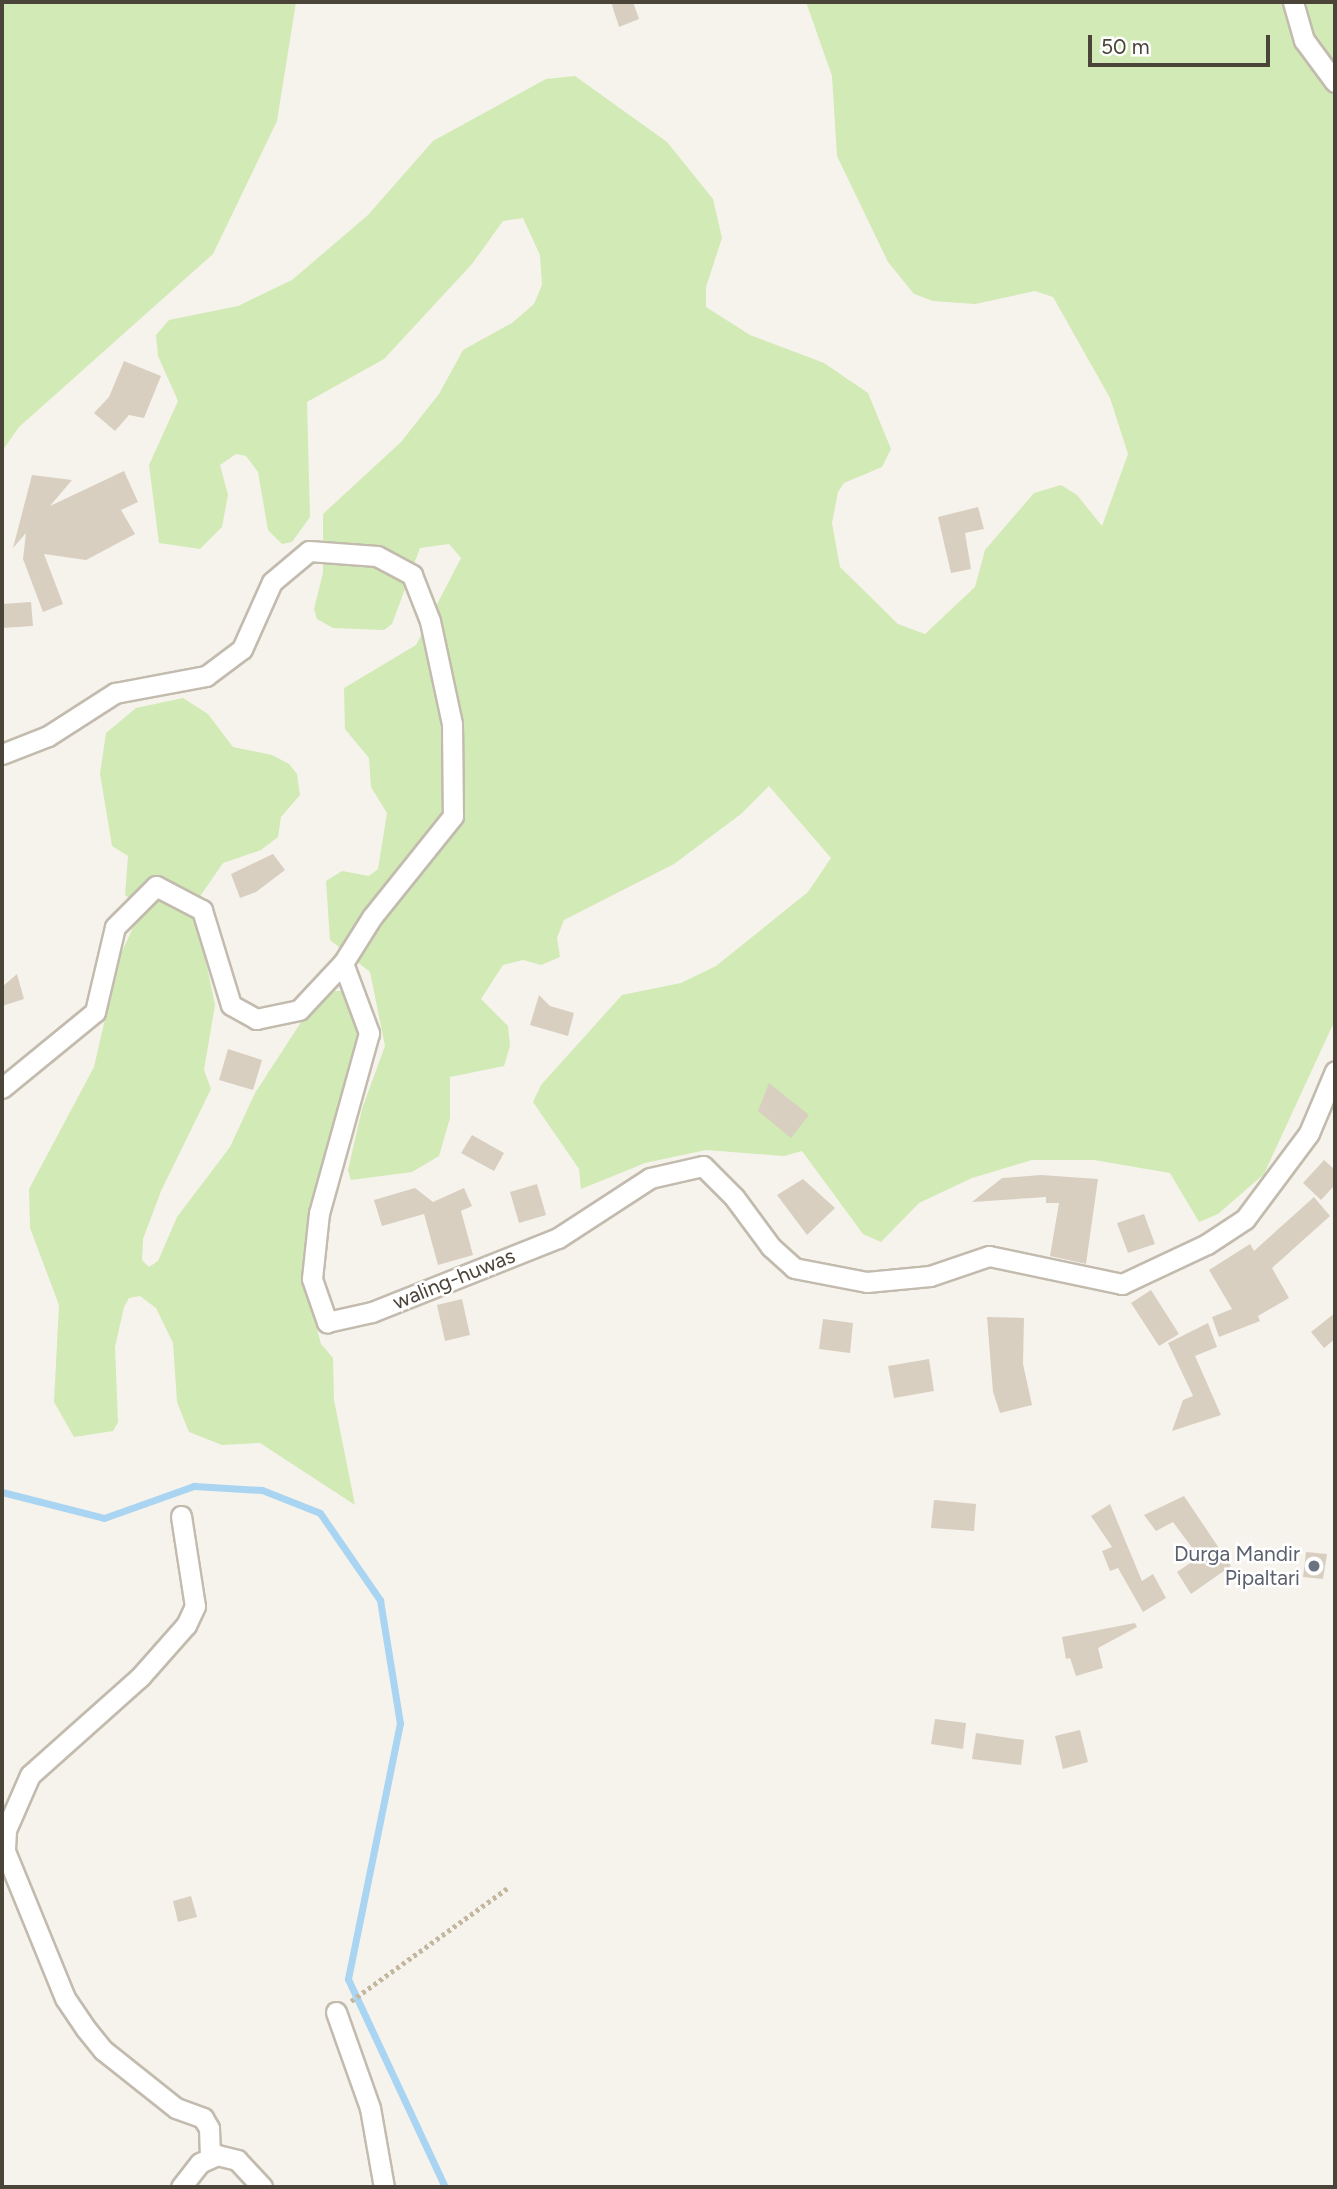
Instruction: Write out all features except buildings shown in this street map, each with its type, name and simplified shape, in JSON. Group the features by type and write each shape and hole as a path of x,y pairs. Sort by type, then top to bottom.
{"street":[{"path":"1293,2 1304,40 1335,82"},
{"path":"2,754 48,736 115,693 206,676 243,649 272,582 309,551 377,556 412,575 430,621 452,724 453,816 372,917 343,963 299,1010 256,1019 231,1005 202,910 156,886 115,927 94,1012 2,1088"},
{"name":"waling-huwas","path":"343,963 369,1033 319,1213 313,1279 327,1322 372,1312 558,1238 650,1178 703,1166 734,1196 771,1247 794,1268 867,1282 930,1276 989,1256 1122,1284 1207,1244 1245,1219 1309,1133 1335,1071"},
{"path":"181,1517 195,1606 186,1625 140,1677 30,1775 6,1830 5,1851 72,2008 103,2050 176,2108 203,2118 209,2128 210,2158"},
{"path":"336,2012 364,2085 384,2187"},
{"path":"181,2187 200,2162 210,2158 237,2160 262,2187"}],"path":[{"path":"336,2012 509,1887"}],"green space":[{"path":"2,2 296,2 277,121 213,254 19,427 2,451"},
{"path":"806,2 1335,2 1335,1020 1264,1174 1218,1214 1199,1222 1170,1173 1094,1160 1032,1160 972,1178 919,1203 881,1242 863,1234 802,1151 784,1156 706,1150 645,1163 581,1189 579,1169 533,1102 541,1085 622,995 681,983 716,966 808,892 831,858 769,786 741,814 674,864 564,920 557,938 560,957 541,965 523,960 503,965 481,999 508,1026 510,1046 504,1066 450,1077 450,1118 439,1156 412,1172 351,1180 348,1170 362,1109 385,1046 370,972 330,940 326,881 342,871 369,876 378,869 387,813 371,787 369,758 345,729 344,688 416,645 461,558 449,544 420,548 392,624 384,630 333,628 317,619 314,609 323,573 323,514 401,442 439,394 463,350 512,323 534,304 542,285 540,255 523,218 503,221 472,264 384,359 307,402 310,517 292,542 282,544 268,530 258,472 246,456 236,454 220,465 228,495 222,527 200,549 159,543 149,465 178,401 158,356 156,335 169,320 238,306 292,280 368,215 433,141 546,79 575,76 667,142 713,199 722,238 706,287 706,307 750,335 824,363 868,393 891,449 882,467 844,483 838,492 832,523 840,567 898,624 925,634 975,587 985,550 1034,493 1061,485 1077,495 1102,526 1128,454 1110,398 1053,297 1035,291 975,304 933,301 914,294 888,262 837,156 832,76"},
{"path":"183,698 208,714 233,747 272,755 289,764 297,774 300,795 281,817 278,837 261,850 223,863 194,905 215,1005 204,1070 211,1089 161,1191 143,1239 142,1260 149,1267 158,1261 177,1217 230,1147 255,1093 309,1010 330,991 348,991 363,1038 315,1196 302,1275 321,1344 333,1358 334,1400 355,1505 260,1443 222,1445 189,1432 177,1402 173,1343 156,1308 140,1296 129,1298 124,1307 115,1347 118,1422 113,1431 74,1437 54,1402 59,1305 30,1228 29,1189 94,1067 119,958 142,908 125,895 128,856 112,846 100,774 106,733 136,708"}],"waterway":[{"path":"2,1492 104,1518 194,1486 262,1490 320,1513 380,1600 400,1723 348,1979 445,2187"}],"place":[{"name":"Durga Mandir Pipaltari","path":"1314,1566"}]}
